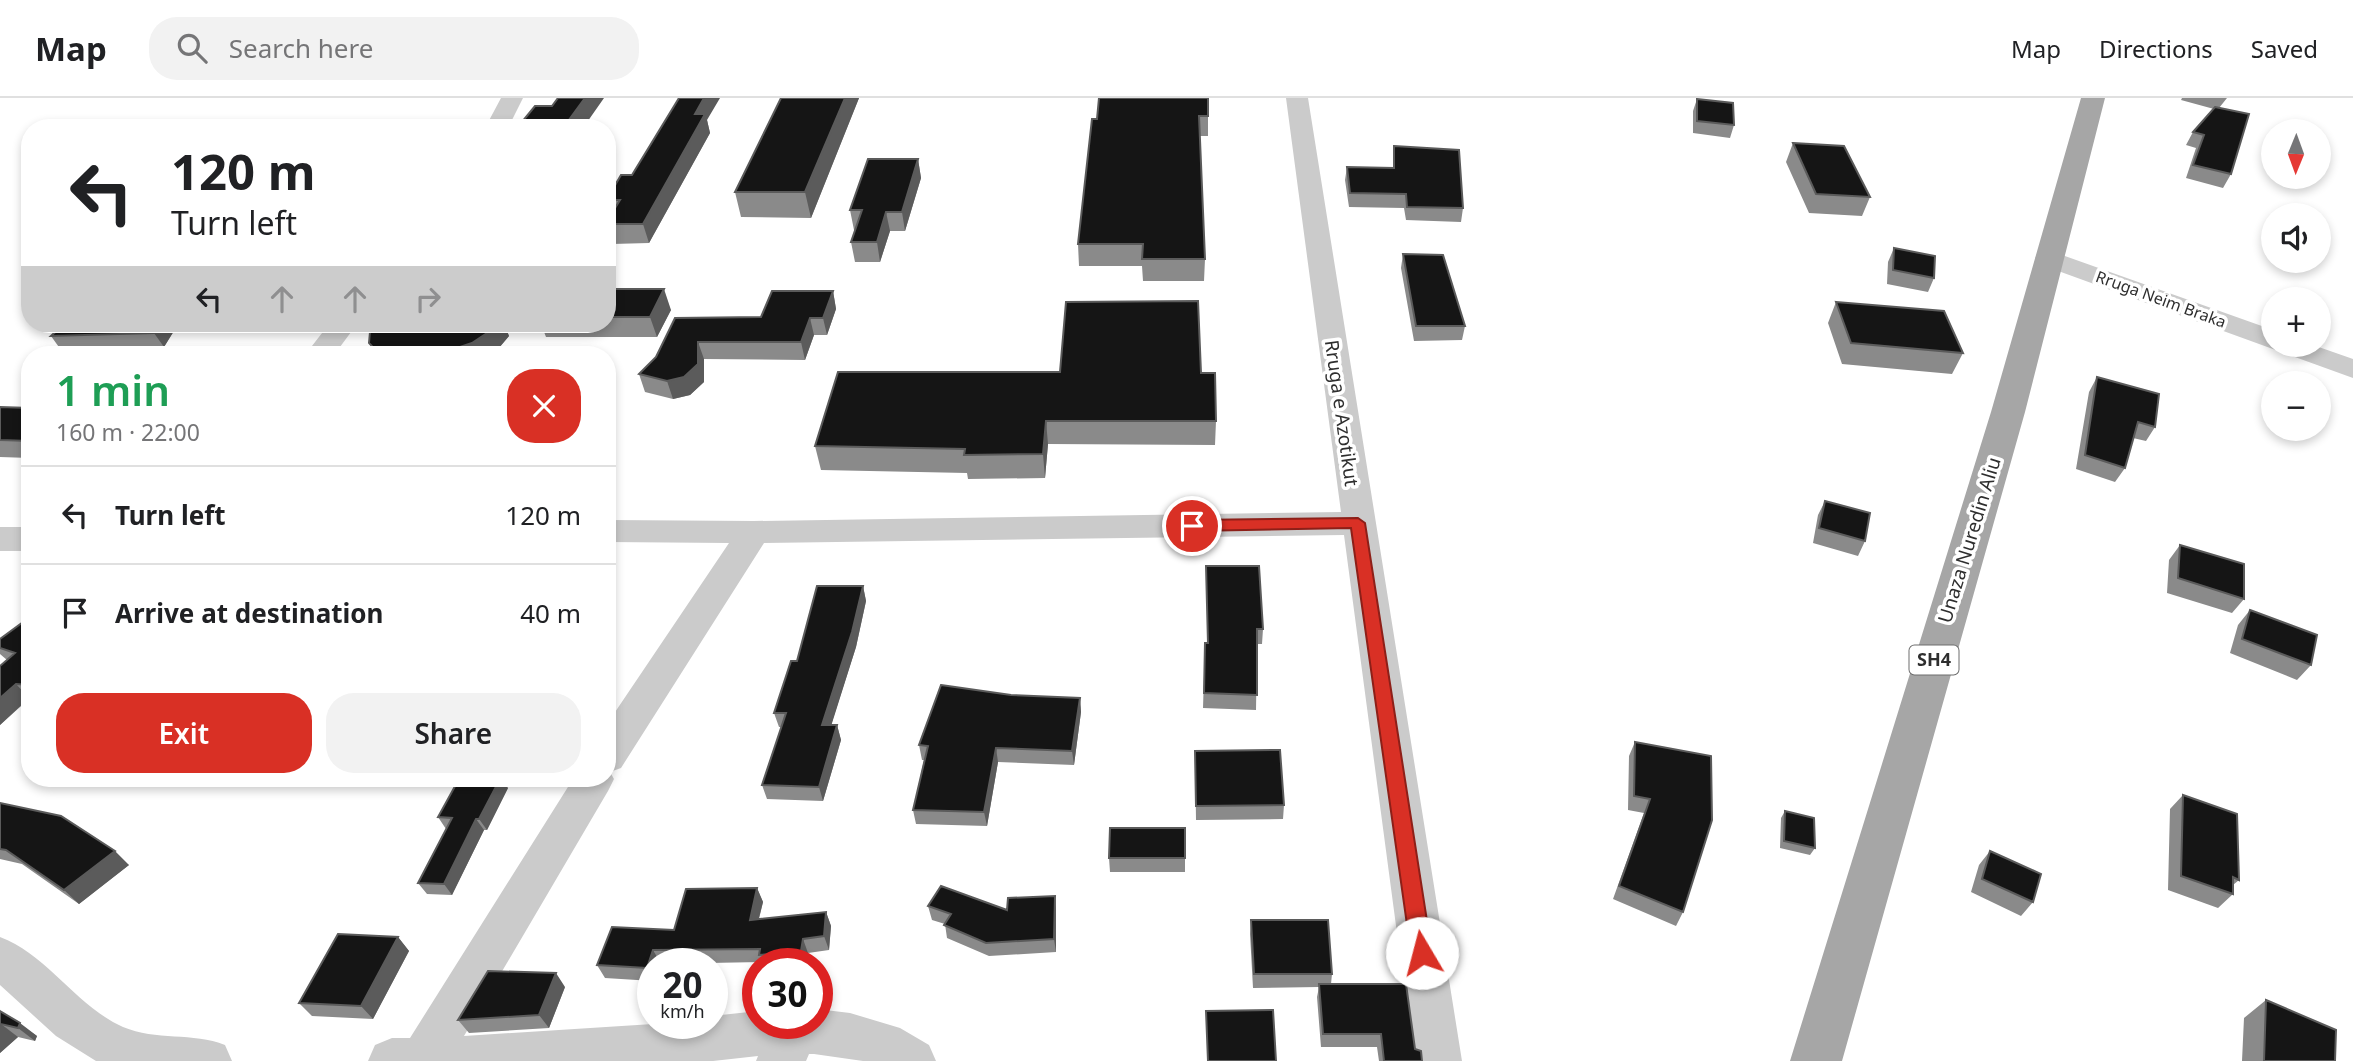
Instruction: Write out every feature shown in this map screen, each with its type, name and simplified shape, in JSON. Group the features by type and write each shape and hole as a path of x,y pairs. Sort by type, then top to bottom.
{"main road":[{"name":"Unaza Nuredin Aliu","path":"1816,1061 2008,412 2093,98"}],"street":[{"path":"501,119 512,98"},
{"name":"Rruga e Azotikut","path":"1297,98 1438,1061"},
{"name":"Rruga Neim Braka","path":"2048,258 2261,336"},
{"path":"2320,357 2353,369"},
{"path":"616,531 754,532 1358,523"},
{"path":"616,743 754,532"},
{"path":"0,539 21,539"},
{"path":"423,1060 589,787"},
{"path":"0,958 14,967 51,1004 121,1057 208,1061"},
{"path":"392,1061 632,1049 789,1046 870,1038 912,1061"}],"building":[{"path":"558,98 585,98 570,119 524,119 535,106 552,106"},
{"path":"679,98 704,98 695,114 705,114 643,224 616,224 616,206 620,200 616,200 616,184 621,175 632,175"},
{"path":"781,98 845,98 805,192 735,192"},
{"path":"1099,98 1208,98 1208,116 1199,116 1205,259 1142,259 1143,244 1078,244 1092,119 1097,119"},
{"path":"1697,99 1733,103 1734,125 1697,121"},
{"path":"2215,107 2249,114 2231,174 2193,165 2204,135 2193,132"},
{"path":"1793,143 1844,146 1870,197 1816,194"},
{"path":"1394,146 1459,150 1463,208 1407,207 1406,194 1350,193 1347,167 1394,168"},
{"path":"868,159 918,159 902,212 886,212 877,242 851,242 862,210 850,210"},
{"path":"1894,248 1935,256 1934,278 1893,270"},
{"path":"1403,254 1443,255 1465,326 1416,326"},
{"path":"616,289 664,289 650,317 616,317"},
{"path":"772,291 833,291 823,318 810,318 801,342 698,342 698,364 684,377 667,381 639,374 656,357 675,318 761,317"},
{"path":"1198,301 1201,373 1215,373 1216,421 1046,421 1043,454 964,455 965,449 815,446 838,372 1060,372 1066,302"},
{"path":"1836,302 1944,311 1963,353 1851,343"},
{"path":"54,333 154,333 51,336"},
{"path":"370,333 487,333 463,346 372,346 369,343"},
{"path":"2097,377 2159,394 2155,427 2138,422 2125,468 2085,455"},
{"path":"0,407 21,408 21,441 0,440"},
{"path":"1825,501 1870,513 1865,541 1819,528"},
{"path":"2180,545 2244,564 2244,599 2178,578"},
{"path":"1206,566 1259,566 1263,629 1257,629 1257,695 1204,693 1205,643 1208,643"},
{"path":"817,586 863,586 852,632 822,725 837,725 819,787 762,785 786,713 774,713 791,661 797,661"},
{"path":"2250,610 2317,635 2311,665 2242,639"},
{"path":"21,624 21,684 16,684 0,698 0,666 15,653 0,648 0,639"},
{"path":"941,685 1011,695 1080,698 1072,751 996,748 984,812 913,810 928,746 919,745"},
{"path":"1635,742 1711,756 1712,820 1683,912 1619,886 1650,799 1634,796"},
{"path":"1280,750 1284,805 1196,806 1195,751"},
{"path":"455,787 496,787 479,819 476,819 444,884 418,883 452,818 438,817"},
{"path":"2183,795 2237,814 2239,880 2233,877 2233,894 2181,876"},
{"path":"0,803 61,816 115,851 64,890 6,850 0,849"},
{"path":"1785,811 1814,818 1815,848 1784,841"},
{"path":"1110,828 1185,828 1185,858 1109,858"},
{"path":"1990,851 2041,874 2033,902 1982,879"},
{"path":"941,886 1007,910 1008,898 1055,896 1054,939 986,943 944,925 951,914 928,906"},
{"path":"757,888 750,920 826,912 824,936 803,939 802,948 637,948 637,967 597,965 612,927 674,930 686,889"},
{"path":"1251,920 1328,920 1332,974 1254,974"},
{"path":"338,934 398,937 361,1006 299,1003"},
{"path":"488,971 556,973 539,1015 458,1020"},
{"path":"1319,984 1406,984 1415,1049 1421,1051 1422,1061 1384,1061 1381,1034 1323,1034"},
{"path":"2266,1000 2336,1030 2335,1061 2264,1061"},
{"path":"1273,1010 1276,1061 1208,1061 1206,1011"},
{"path":"0,1011 20,1023 18,1028 0,1025"}],"route":[{"path":"1192,526 1358,523 1422,953"}]}
